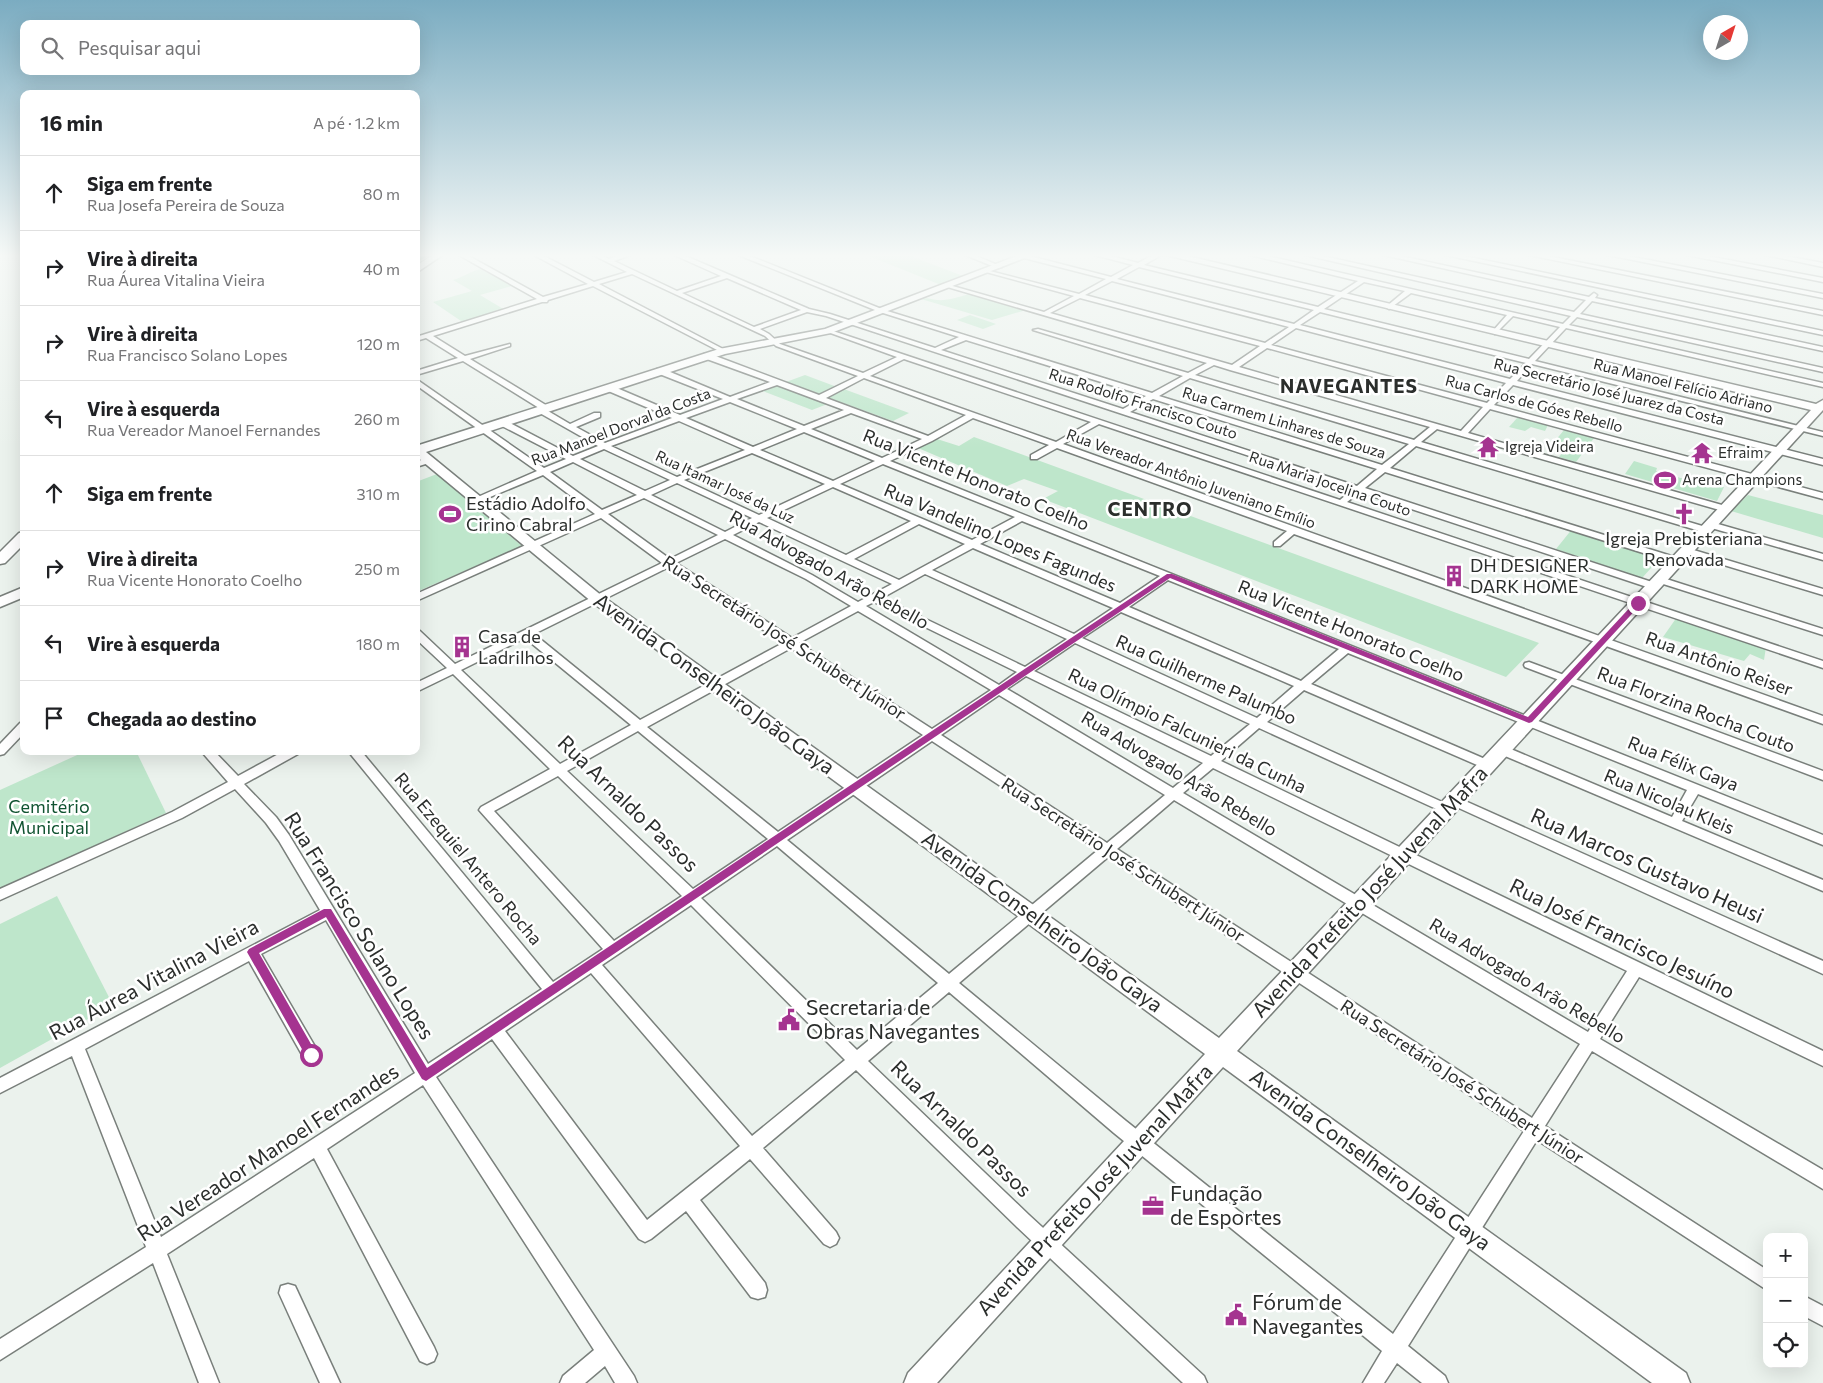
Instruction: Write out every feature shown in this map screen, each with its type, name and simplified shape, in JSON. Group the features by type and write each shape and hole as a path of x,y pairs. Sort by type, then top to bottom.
{"main road":[{"path":"420,450 723,351 807,336 828,331 861,319"},
{"path":"1438,319 1821,407"},
{"name":"Avenida Prefeito José Juvenal Mafra","path":"927,1380 1046,1243 1779,450 1821,407"},
{"name":"Avenida Conselheiro João Gaya","path":"420,453 597,599 1676,1383"},
{"path":"0,560 20,540"},
{"path":"0,603 20,593"}],"street":[{"path":"420,338 486,319"},
{"path":"659,319 723,351"},
{"name":"Rua Vereador Antônio Juveniano Emílio","path":"731,319 767,335 778,345 1603,641"},
{"path":"754,329 783,319"},
{"name":"Rua Rodolfo Francisco Couto","path":"838,319 1358,489 1657,583 1823,632"},
{"name":"Rua Carmem Linhares de Souza","path":"906,319 1384,468 1682,556 1823,592"},
{"path":"1060,319 1726,509"},
{"name":"Rua Carlos de Góes Rebello","path":"1164,319 1823,496"},
{"name":"Rua Secretário José Juarez da Costa","path":"1266,319 1823,462"},
{"path":"1234,368 1306,319"},
{"name":"Rua Manoel Felício Adriano","path":"1353,319 1823,434"},
{"path":"1495,332 1508,319"},
{"path":"1532,319 1823,385"},
{"path":"1463,433 1571,319"},
{"path":"1591,319 1823,370"},
{"path":"1681,319 1823,349"},
{"path":"1754,319 1823,333"},
{"path":"1036,330 1415,443 1709,527 1823,557"},
{"name":"Rua Maria Jocelina Couto","path":"828,331 1823,665"},
{"name":"Rua Itamar José da Luz","path":"428,336 465,358 569,427 604,446 900,584"},
{"path":"935,350 966,337"},
{"path":"420,372 508,345"},
{"path":"707,356 928,439"},
{"path":"819,398 904,356"},
{"path":"1124,412 1213,362"},
{"name":"Rua Vicente Honorato Coelho","path":"660,371 1529,720"},
{"name":"Rua Manoel Dorval da Costa","path":"475,500 604,446 777,382"},
{"name":"Rua Secretário José Schubert Júnior","path":"420,384 487,428 542,472 669,563 1764,1278"},
{"name":"Rua Vandelino Lopes Fagundes","path":"609,388 1488,765"},
{"path":"1060,409 1080,398"},
{"path":"420,596 678,480 850,410"},
{"path":"420,686 760,518 884,461 972,415"},
{"path":"569,427 597,416"},
{"path":"1034,456 1098,422"},
{"name":"Rua Advogado Arão Rebello","path":"503,423 790,567 1823,1180"},
{"path":"1340,503 1436,426"},
{"path":"420,464 429,460"},
{"path":"613,950 485,810 1022,517"},
{"path":"847,559 918,521"},
{"path":"1276,544 1293,530"},
{"name":"Rua Guilherme Palumbo","path":"924,570 1258,723 1451,805"},
{"name":"Rua Vereador Manoel Fernandes","path":"0,1350 157,1251 426,1076 854,786 1169,576"},
{"name":"Rua Olímpio Falcunieri da Cunha","path":"874,598 1403,856"},
{"path":"527,634 777,839 1139,1142 1438,1383"},
{"name":"Rua Arnaldo Passos","path":"420,637 692,897 856,1060 1046,1243 1197,1383"},
{"name":"Rua Antônio Reiser","path":"1603,641 1823,720"},
{"path":"495,1030 645,1233 751,1148 1109,851 1348,648"},
{"name":"Rua Florzina Rocha Couto","path":"1529,666 1823,776"},
{"name":"Rua Félix Gaya","path":"1529,720 1823,840"},
{"path":"0,751 20,730"},
{"name":"Rua Nicolau Kleis","path":"1502,750 1823,886"},
{"name":"Rua Francisco Solano Lopes","path":"211,755 284,838 426,1076 627,1383"},
{"path":"0,896 142,832 287,755"},
{"name":"Rua Ezequiel Antero Rocha","path":"357,755 552,991"},
{"path":"1675,823 1695,788"},
{"name":"Rua Marcos Gustavo Heusi","path":"1451,805 1823,968"},
{"name":"Rua José Francisco Jesuíno","path":"1403,856 1823,1059"},
{"name":"Rua Áurea Vitalina Vieira","path":"0,1086 328,912"},
{"path":"252,952 311,1055"},
{"path":"592,964 830,1238"},
{"path":"1373,1383 1636,969"},
{"path":"76,1046 209,1383"},
{"path":"317,1147 427,1354"},
{"path":"688,1199 758,1290"},
{"path":"288,1293 330,1383"},
{"path":"1808,1308 1823,1317"},
{"path":"570,1383 606,1352"}],"green space":[{"path":"457,319 478,319 464,323"},
{"path":"980,319 996,324 983,329 957,320"},
{"path":"805,375 837,387 820,394 786,382"},
{"path":"777,383 830,403 812,410 760,390"},
{"path":"841,388 909,413 893,421 824,396"},
{"path":"1518,417 1548,425 1545,431 1531,427 1525,431 1509,427"},
{"path":"1564,430 1594,438 1576,462 1559,457 1569,445 1555,441"},
{"path":"974,437 1539,643 1506,677 1043,499 1058,491 1024,479 1007,486 918,448 937,439 959,446"},
{"name":"Arena Champions","path":"1634,461 1657,468 1656,471 1716,488 1718,485 1724,487 1717,501 1625,474"},
{"name":"Estádio Adolfo Cirino Cabral","path":"437,474 522,546 420,590 420,480"},
{"path":"1748,495 1823,515 1823,538 1731,511"},
{"path":"1573,528 1661,557 1642,578 1556,549"},
{"path":"1677,617 1766,647 1764,660 1750,654 1744,661 1663,637"},
{"name":"Cemitério Municipal","path":"77,755 138,755 166,813 0,889 0,790"},
{"path":"57,896 113,1005 0,1068 0,924"}],"place":[{"name":"Igreja Videira","path":"1488,447"},
{"name":"Efraim","path":"1702,453"},
{"name":"Arena Champions","path":"1665,480"},
{"name":"Estádio Adolfo Cirino Cabral","path":"450,514"},
{"name":"Igreja Prebisteriana Renovada","path":"1684,514"},
{"name":"DH DESIGNER DARK HOME","path":"1454,576"},
{"name":"Casa de Ladrilhos","path":"462,647"},
{"name":"Secretaria de Obras Navegantes","path":"789,1020"},
{"name":"Fundação de Esportes","path":"1153,1206"},
{"name":"Fórum de Navegantes","path":"1236,1315"}],"district":[{"name":"NAVEGANTES","path":"1349,386"},
{"name":"CENTRO","path":"1150,509"}],"route":[{"path":"311,1055 252,952 328,912 426,1076 854,786 1169,576 1529,720 1638,603"}]}
